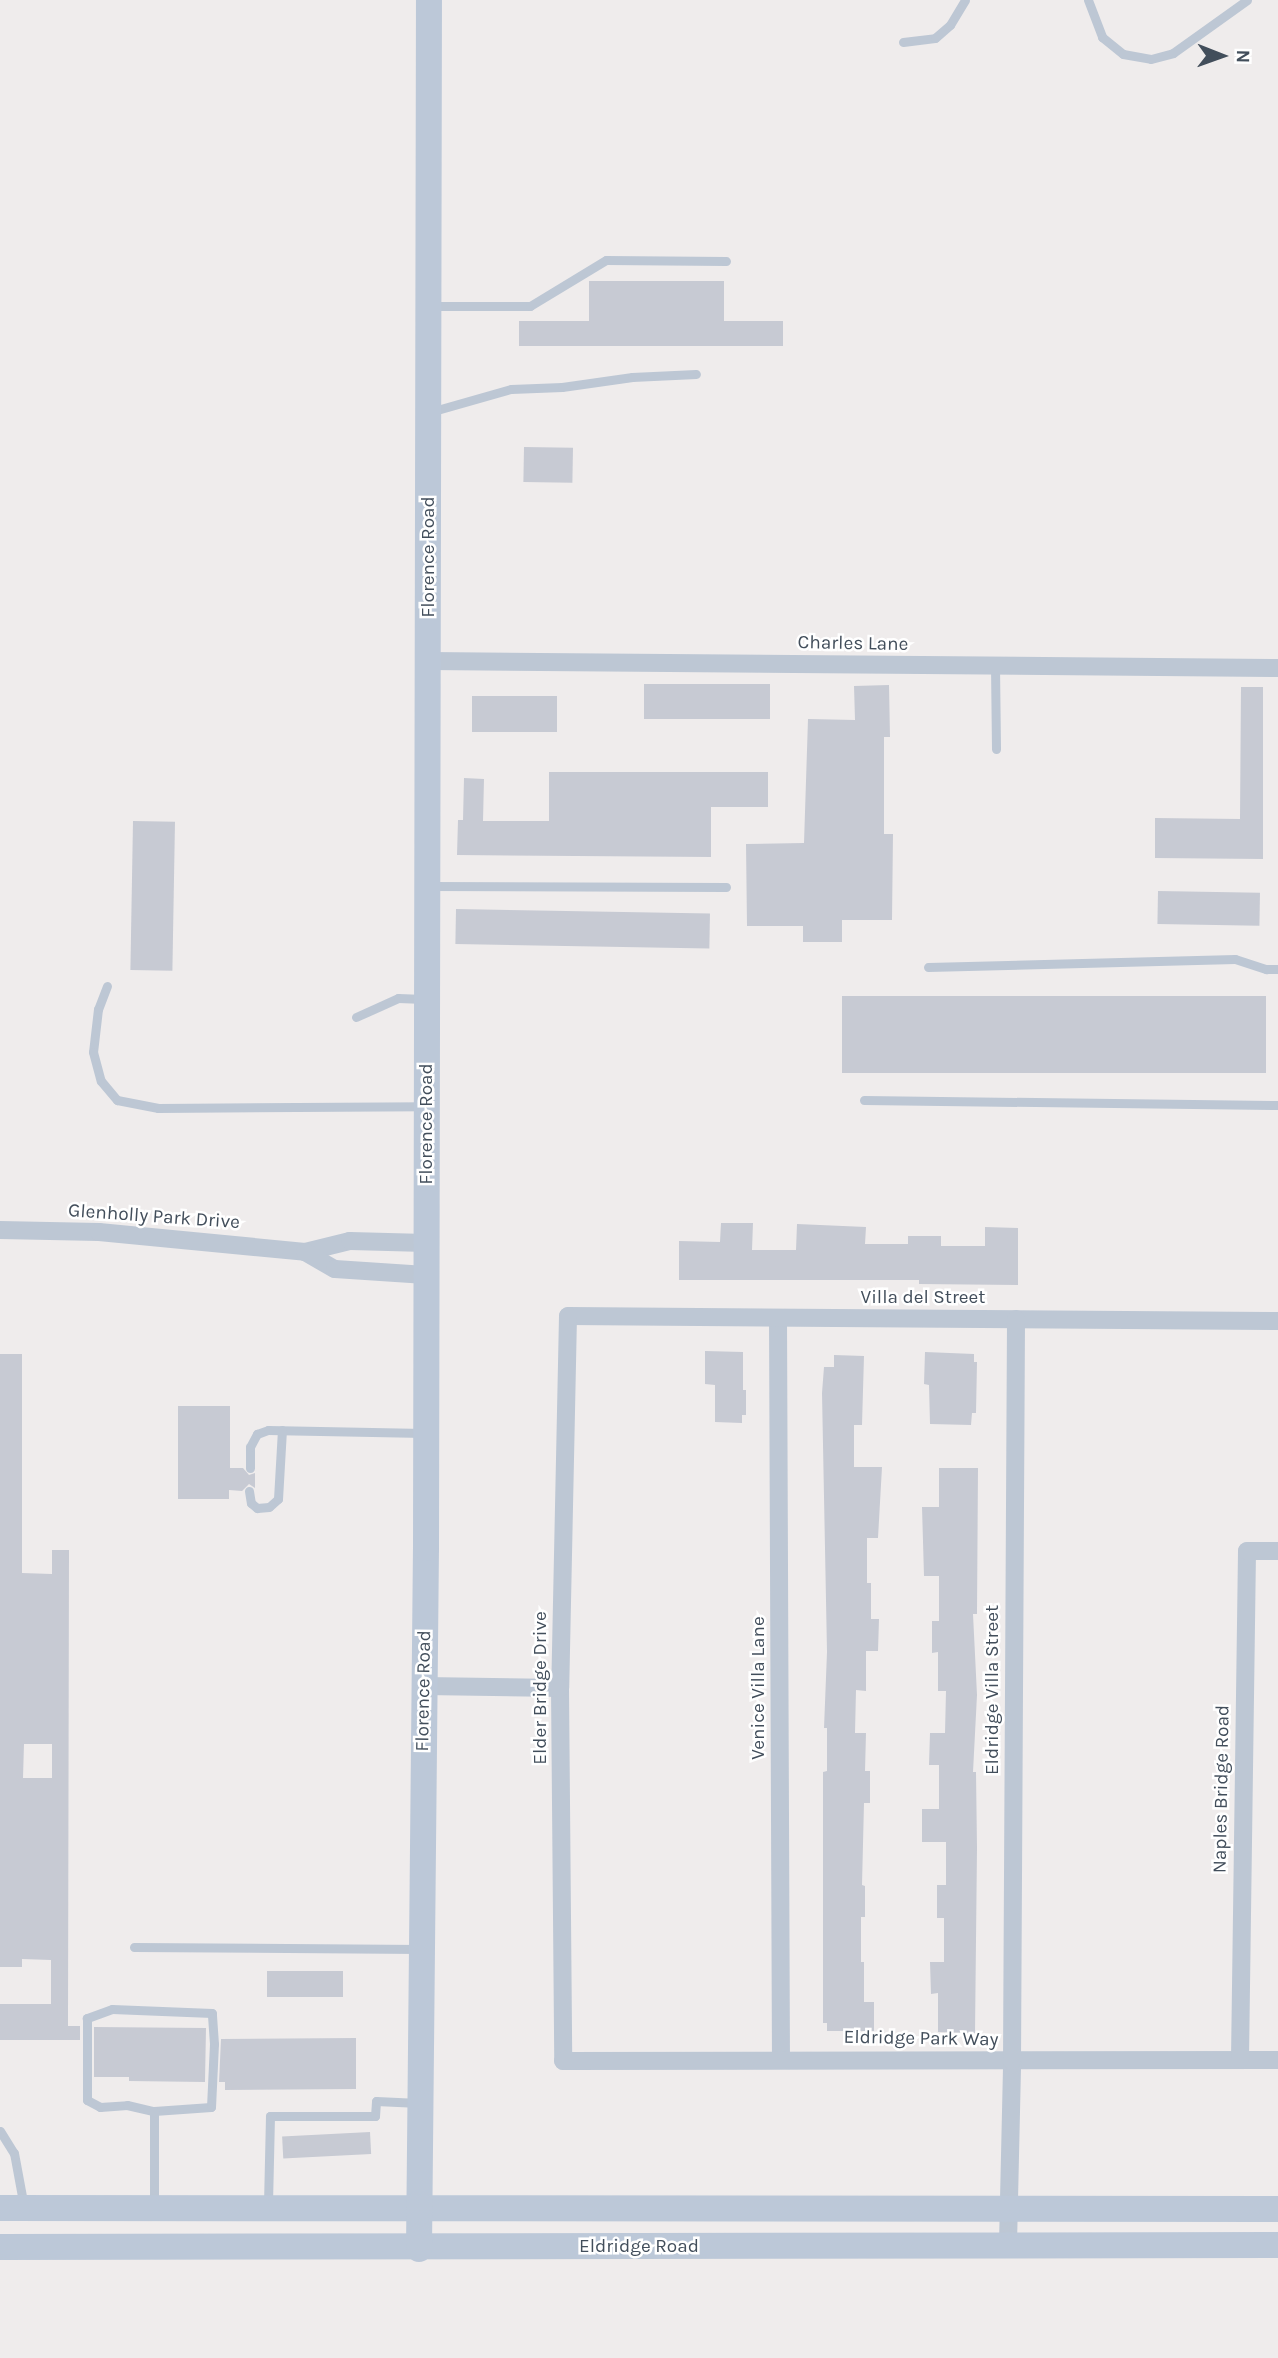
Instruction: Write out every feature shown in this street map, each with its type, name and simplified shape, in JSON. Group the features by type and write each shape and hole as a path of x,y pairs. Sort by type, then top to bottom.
{"main road":[{"name":"Florence Road","path":"419,2249 426,1433 429,0"},
{"name":"Eldridge Road","path":"12,2208 1278,2209"},
{"name":"Eldridge Road","path":"0,2247 419,2249 1008,2244 1278,2245"}],"street":[{"name":"Charles Lane","path":"429,661 1278,668"},
{"name":"Glenholly Park Drive","path":"0,1230 112,1233 304,1252 350,1241 426,1243"},
{"name":"Glenholly Park Drive","path":"304,1252 335,1269 426,1275"},
{"name":"Villa del Street","path":"568,1316 1278,1321"},
{"name":"Elder Bridge Drive","path":"563,2061 560,1688 568,1316"},
{"name":"Venice Villa Lane","path":"778,1318 781,2058"},
{"name":"Eldridge Villa Street","path":"1008,2244 1012,2061 1016,1319"},
{"name":"Naples Bridge Road","path":"1240,2059 1247,1551 1278,1551"},
{"path":"424,1686 560,1688"},
{"name":"Eldridge Park Way","path":"563,2061 781,2058 1278,2060"}],"lane":[{"path":"903,42 935,38 950,25 965,0"},
{"path":"1088,0 1102,37 1123,54 1151,59 1173,53 1247,0"},
{"path":"429,306 530,306 606,260 726,261"},
{"path":"429,412 511,389 562,387 632,377 696,374"},
{"path":"995,666 996,749"},
{"path":"428,886 726,887"},
{"path":"928,967 1235,959 1278,969"},
{"path":"107,986 98,1009 93,1052 101,1082 117,1100 158,1108 427,1106"},
{"path":"356,1017 398,998 427,999"},
{"path":"864,1100 1278,1105"},
{"path":"250,1468 250,1447 257,1434 282,1430 426,1433"},
{"path":"249,1491 251,1503 257,1507 268,1507 278,1499 282,1430"},
{"path":"134,1947 423,1949"},
{"path":"112,2009 212,2013 214,2045 211,2107 154,2111 127,2105 100,2107 87,2099 87,2018 112,2009"},
{"path":"268,2210 270,2116 375,2116 376,2101 421,2103"},
{"path":"154,2111 155,2210"},
{"path":"0,2131 14,2153 12,2208"}],"building":[{"path":"589,281 724,281 724,321 783,321 783,346 519,346 519,321 589,321"},
{"path":"524,447 573,448 572,483 523,482"},
{"path":"644,684 770,684 770,719 644,719"},
{"path":"889,685 890,737 884,737 884,834 893,834 892,920 842,920 842,942 803,942 803,926 747,926 746,844 804,843 808,719 855,720 854,686"},
{"path":"1241,687 1263,687 1263,859 1155,858 1155,818 1240,819"},
{"path":"472,696 557,696 557,732 472,732"},
{"path":"549,772 768,772 768,807 711,807 711,857 457,855 458,820 463,820 464,778 484,779 483,821 549,821"},
{"path":"133,821 175,822 172,971 130,970"},
{"path":"1158,891 1260,893 1259,926 1157,924"},
{"path":"456,909 710,913 709,948 455,944"},
{"path":"842,996 1266,996 1266,1073 842,1073"},
{"path":"721,1223 753,1223 752,1250 796,1250 797,1224 866,1227 865,1244 908,1244 908,1236 941,1236 941,1246 985,1246 985,1227 1018,1228 1018,1285 919,1284 919,1280 679,1280 679,1241 720,1242"},
{"path":"705,1351 743,1352 746,1415 742,1415 742,1423 715,1422 715,1385 705,1384"},
{"path":"925,1352 974,1354 974,1362 977,1362 976,1413 972,1413 971,1425 930,1424 929,1385 924,1384"},
{"path":"0,1354 22,1354 22,1573 52,1574 52,1550 69,1550 68,2026 80,2026 80,2040 0,2040 0,2004 51,2004 51,1960 22,1959 22,1967 0,1967","holes":["24,1744 52,1744 52,1778 23,1778"]},
{"path":"834,1355 864,1356 862,1425 854,1425 854,1467 882,1467 878,1538 867,1538 867,1583 871,1583 871,1619 879,1619 878,1651 866,1651 866,1691 856,1690 855,1733 866,1733 865,1771 870,1771 870,1803 864,1803 862,1885 865,1886 865,1917 861,1917 861,1962 864,1962 864,2002 874,2002 874,2031 827,2031 827,2023 823,2023 823,1772 827,1771 827,1728 824,1728 827,1652 822,1393 824,1367 834,1367"},
{"path":"178,1406 230,1406 230,1468 243,1468 249,1475 255,1473 255,1488 249,1484 242,1491 229,1490 229,1499 178,1499"},
{"path":"939,1468 978,1468 977,1614 973,1614 977,1695 973,1772 976,1772 977,1848 975,2033 938,2032 938,1993 931,1994 930,1962 944,1962 944,1918 937,1918 937,1885 946,1885 946,1842 922,1842 922,1809 939,1809 939,1765 929,1765 930,1733 945,1733 946,1691 938,1691 938,1652 932,1653 932,1621 939,1621 939,1576 924,1576 922,1507 939,1507"},
{"path":"267,1971 343,1971 343,1997 267,1997"},
{"path":"94,2027 206,2028 205,2082 129,2081 129,2077 94,2077"},
{"path":"356,2038 356,2089 225,2090 225,2082 219,2082 221,2039"},
{"path":"370,2132 371,2154 283,2159 282,2137"}]}
